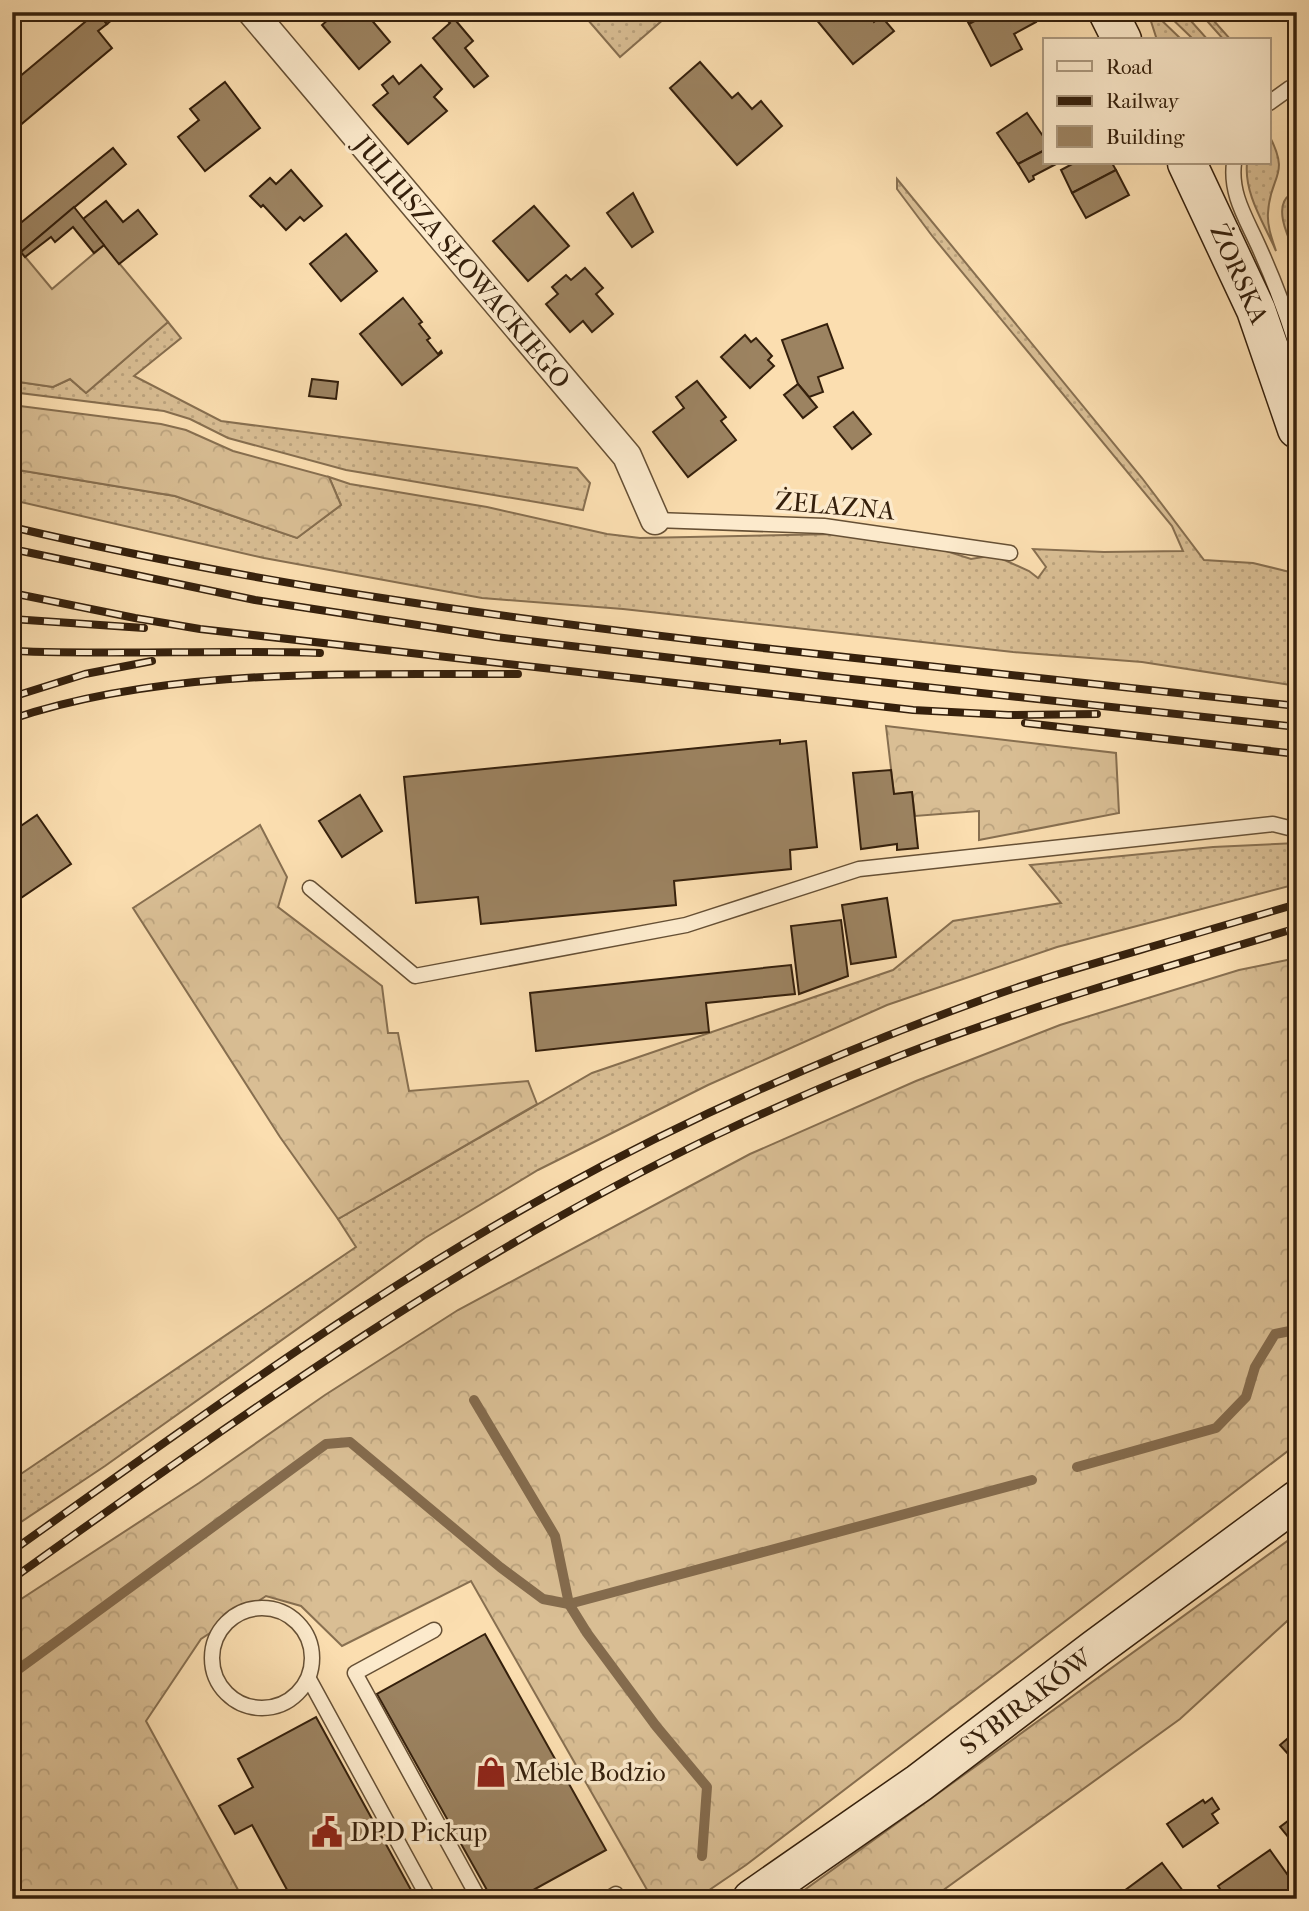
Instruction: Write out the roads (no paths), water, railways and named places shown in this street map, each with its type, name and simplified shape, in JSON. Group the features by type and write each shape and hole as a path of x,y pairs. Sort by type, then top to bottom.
{"main road":[{"path":"1108,12 1121,38"},
{"name":"ŻORSKA","path":"1188,164 1256,310 1297,429"},
{"name":"SYBIRAKÓW","path":"752,1899 919,1783 1297,1500"}],"street":[{"name":"JULIUSZA SŁOWACKIEGO","path":"252,12 627,456 655,520"}],"lane":[{"path":"1270,102 1290,88"},
{"path":"1234,164 1233,184 1241,211 1258,244 1297,347"},
{"name":"ŻELAZNA","path":"655,520 824,526 1010,553"},
{"path":"310,888 415,976 686,925 859,869 1273,824 1297,830"},
{"path":"309,1679 299,1693 285,1703 269,1709 251,1708 235,1701 222,1689 214,1674 211,1657 215,1640 224,1625 237,1614 252,1609 268,1607 296,1620 309,1640 313,1664 309,1679 429,1899"},
{"path":"434,1630 355,1672 479,1899"},
{"path":"608,1899 616,1894 620,1899"}],"waterway":[{"path":"1077,1467 1216,1428 1246,1397 1255,1367 1275,1334 1295,1330"},
{"path":"474,1400 555,1536 569,1604 587,1633 656,1726 707,1787 702,1856"},
{"path":"12,1674 326,1444 350,1442 500,1567 543,1599 569,1604 1032,1480"}],"railway":[{"path":"12,527 200,567 485,613 772,649 1297,706"},
{"path":"12,549 255,600 496,637 824,676 1297,727"},
{"path":"12,593 200,629 913,710 1008,715 1097,714"},
{"path":"12,619 144,628"},
{"path":"12,651 320,653"},
{"path":"12,697 85,674 152,661"},
{"path":"12,719 72,702 134,690 198,682 327,675 518,674"},
{"path":"1025,723 1297,754"},
{"path":"12,1551 344,1319 482,1233 603,1165 761,1089 976,1002 1073,970 1297,904"},
{"path":"12,1579 354,1342 441,1286 621,1183 745,1121 905,1054 1051,1003 1297,928"}],"place":[{"name":"Meble Bodzio","path":"491,1772"},
{"name":"DPD Pickup","path":"327,1832"}]}
